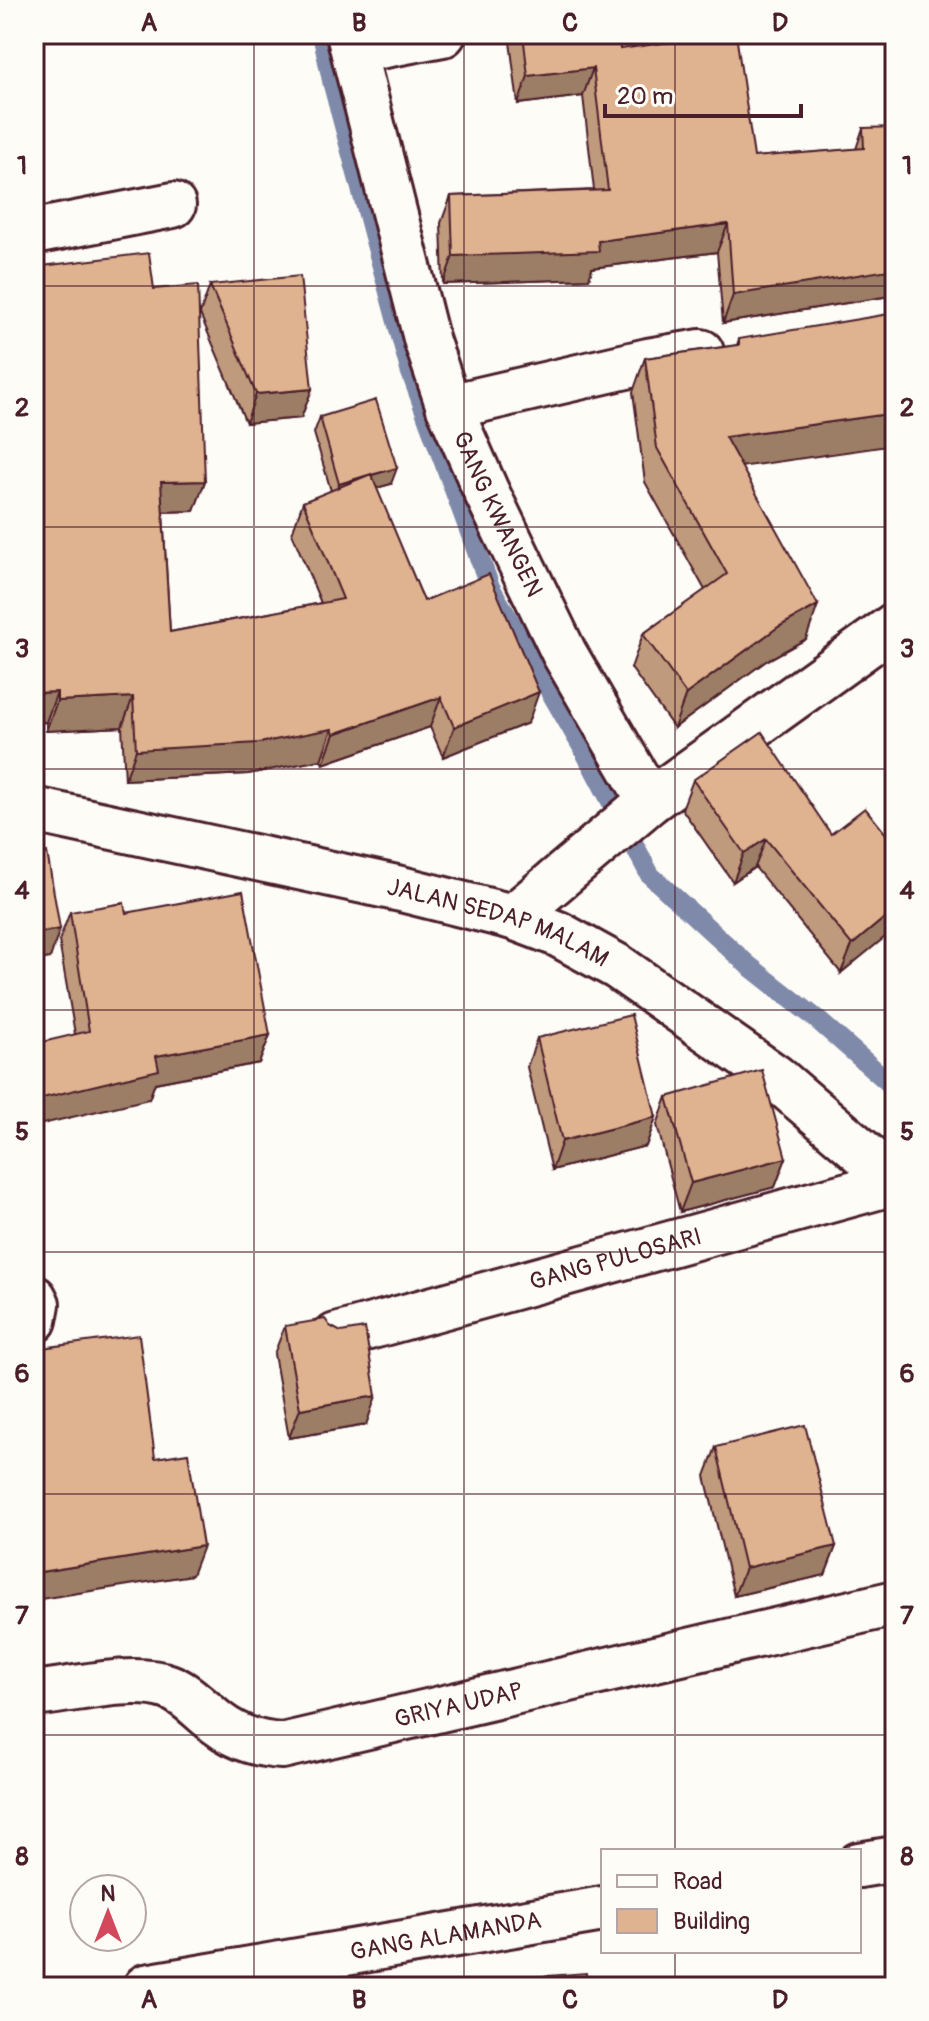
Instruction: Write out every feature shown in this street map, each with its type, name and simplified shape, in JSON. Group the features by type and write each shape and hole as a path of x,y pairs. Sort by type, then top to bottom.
{"street":[{"path":"352,42 443,34"},
{"name":"GANG KWANGEN","path":"352,42 427,342 449,407 564,653 632,816"},
{"path":"34,232 173,205"},
{"path":"449,407 648,361 741,346"},
{"path":"513,917 632,816 895,625"},
{"name":"JALAN SEDAP MALAM","path":"34,810 401,889 513,917 558,934 618,967 775,1077 895,1181"},
{"name":"GANG PULOSARI","path":"336,1336 895,1181"},
{"path":"34,1298 37,1304 34,1320"},
{"name":"GRIYA UDAP","path":"34,1694 132,1682 168,1686 191,1699 212,1719 254,1744 282,1746 895,1603"},
{"path":"861,1865 895,1859"},
{"name":"GANG ALAMANDA","path":"146,1987 601,1909"}],"building":[{"path":"523,34 619,34 620,49 736,34 754,157 864,148 863,128 895,127 895,269 733,295 728,224 598,241 599,251 453,256 451,196 608,190 593,68 528,76"},
{"path":"149,253 154,289 198,285 205,481 161,482 170,632 343,599 303,502 371,474 424,601 489,574 539,692 454,727 441,697 334,734 332,729 259,743 136,750 133,697 57,701 57,692 34,693 34,267"},
{"path":"300,276 312,389 256,394 210,285"},
{"path":"895,313 895,413 725,437 818,605 778,627 686,694 643,634 727,574 657,448 645,358 739,345 739,339"},
{"path":"376,400 397,468 339,484 320,417"},
{"path":"762,732 831,834 865,808 895,845 895,909 852,945 766,839 744,853 693,780"},
{"path":"47,852 60,929 34,934 34,855"},
{"path":"243,891 270,1035 156,1056 159,1070 34,1100 34,1044 89,1031 70,912 124,903 126,913"},
{"path":"631,1015 656,1117 562,1141 537,1038"},
{"path":"762,1070 786,1158 691,1183 667,1097"},
{"path":"325,1319 341,1332 365,1328 376,1396 300,1409 285,1326"},
{"path":"139,1335 155,1458 188,1453 203,1546 34,1573 34,1349"},
{"path":"805,1425 836,1546 745,1568 716,1447"},
{"path":"586,1973 587,1987 496,1987 495,1980"},
{"path":"333,1980 334,1987 268,1987 268,1981"}],"waterway":[{"path":"322,34 410,370 490,587 584,750 650,875 748,965 813,1016 895,1088"}]}
